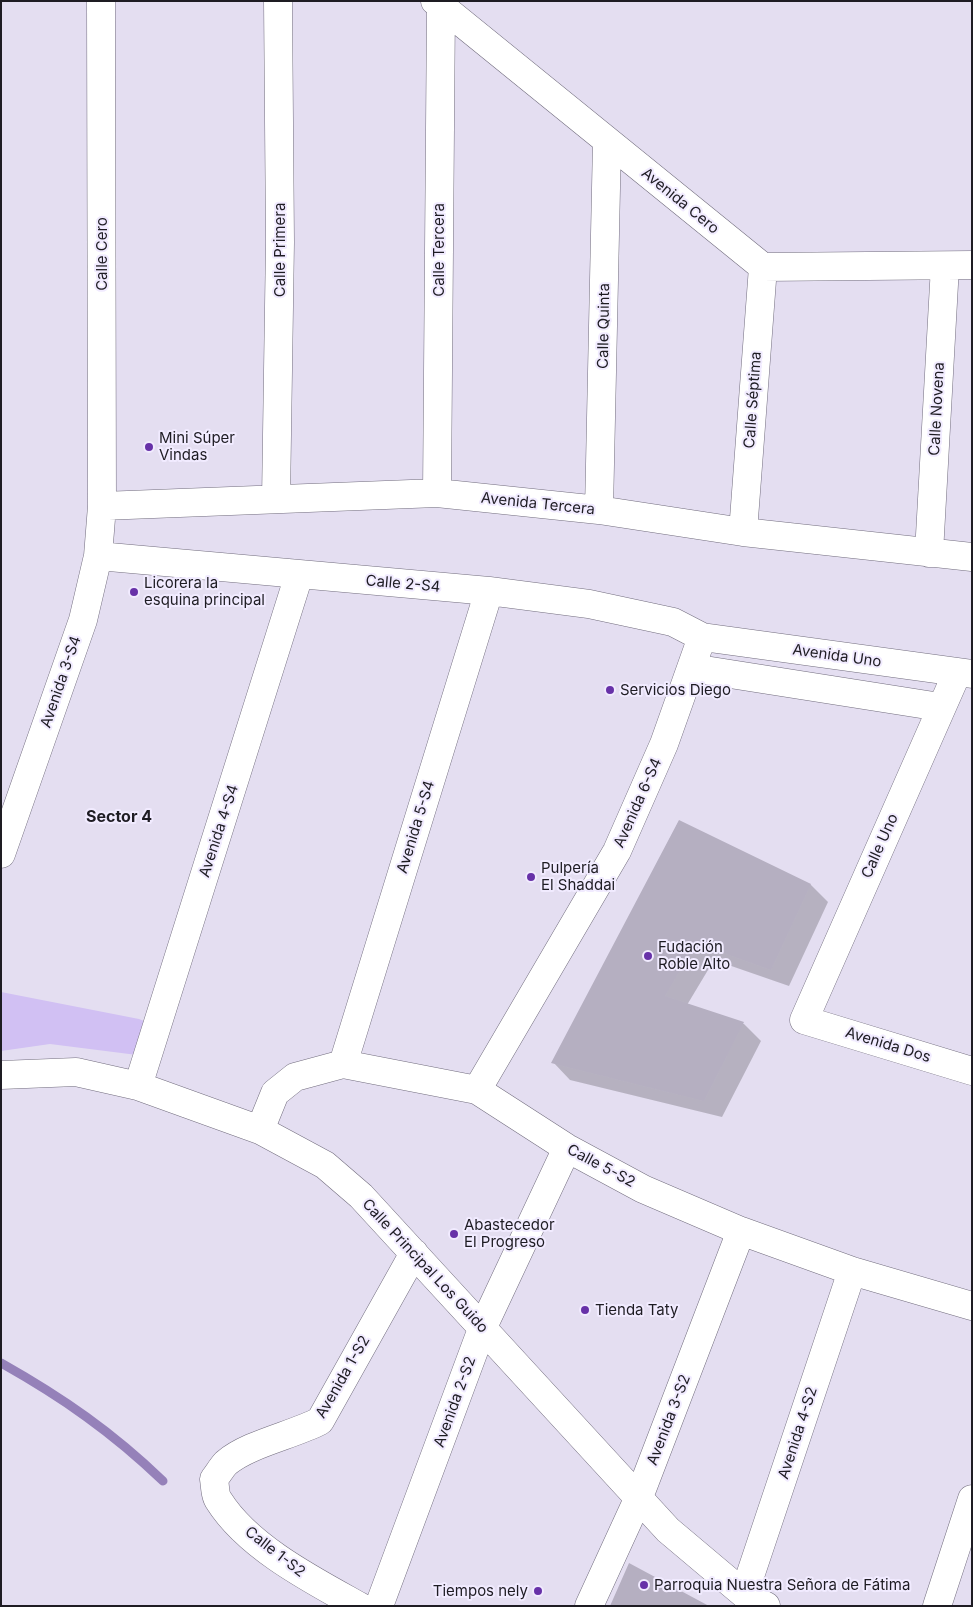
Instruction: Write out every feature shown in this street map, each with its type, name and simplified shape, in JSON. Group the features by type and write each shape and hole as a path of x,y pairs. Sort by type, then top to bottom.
{"street":[{"name":"Calle Cero","path":"101,1 102,506"},
{"name":"Calle Primera","path":"276,500 280,242 278,1"},
{"name":"Avenida Cero","path":"438,4 762,267"},
{"name":"Calle Tercera","path":"437,493 438,4"},
{"name":"Calle Quinta","path":"599,510 607,142"},
{"path":"762,267 972,265"},
{"name":"Calle Novena","path":"929,553 945,266"},
{"name":"Calle Séptima","path":"743,532 762,267"},
{"name":"Avenida Tercera","path":"102,506 437,493 599,510 743,532 972,557"},
{"name":"Avenida 3-S4","path":"1,854 83,620 98,556 102,506"},
{"name":"Calle 2-S4","path":"98,556 489,591 589,604 673,622 702,637"},
{"name":"Avenida 4-S4","path":"138,1086 300,575"},
{"name":"Avenida 5-S4","path":"343,1064 489,591"},
{"name":"Avenida 6-S4","path":"478,1090 617,850 664,744 702,637"},
{"name":"Avenida Uno","path":"702,637 964,673"},
{"path":"692,668 940,708"},
{"name":"Calle Uno","path":"804,1020 940,708 964,673"},
{"name":"Avenida Dos","path":"804,1020 972,1071"},
{"name":"Calle 5-S2","path":"260,1130 275,1093 295,1077 343,1064 478,1090 567,1148 643,1189 741,1232 852,1271 972,1306"},
{"name":"Calle Principal Los Guido","path":"1,1075 76,1072 138,1086 260,1130 325,1164 360,1196 668,1530 755,1600"},
{"name":"Avenida 2-S2","path":"378,1606 482,1329 567,1148"},
{"name":"Avenida 3-S2","path":"589,1606 639,1497 741,1232"},
{"name":"Avenida 1-S2","path":"214,1479 226,1463 254,1448 302,1430 320,1421 414,1254"},
{"name":"Avenida 4-S2","path":"755,1600 852,1271"},
{"name":"Calle 1-S2","path":"214,1479 218,1500 242,1528 292,1569 359,1606"},
{"path":"937,1606 972,1499"}],"shaded area":[{"path":"1,992 139,1019 151,1024 145,1056 50,1044 1,1051"}],"building":[{"name":"Fudación Roble Alto","path":"679,820 811,884 771,970 696,943 665,996 744,1022 704,1101 551,1063"},
{"name":"Parroquia Nuestra Señora de Fátima","path":"629,1563 709,1606 610,1606"}],"waterway":[{"path":"1,1363 45,1389 106,1431 163,1481"}],"place":[{"name":"Mini Súper Vindas","path":"149,447"},
{"name":"Licorera la esquina principal","path":"134,592"},
{"name":"Servicios Diego","path":"610,690"},
{"name":"Pulpería El Shaddai","path":"531,877"},
{"name":"Fudación Roble Alto","path":"648,956"},
{"name":"Abastecedor El Progreso","path":"454,1234"},
{"name":"Tienda Taty","path":"585,1310"},
{"name":"Parroquia Nuestra Señora de Fátima","path":"644,1585"},
{"name":"Tiempos nely","path":"538,1591"}],"district":[{"name":"Sector 4","path":"119,817"}]}
